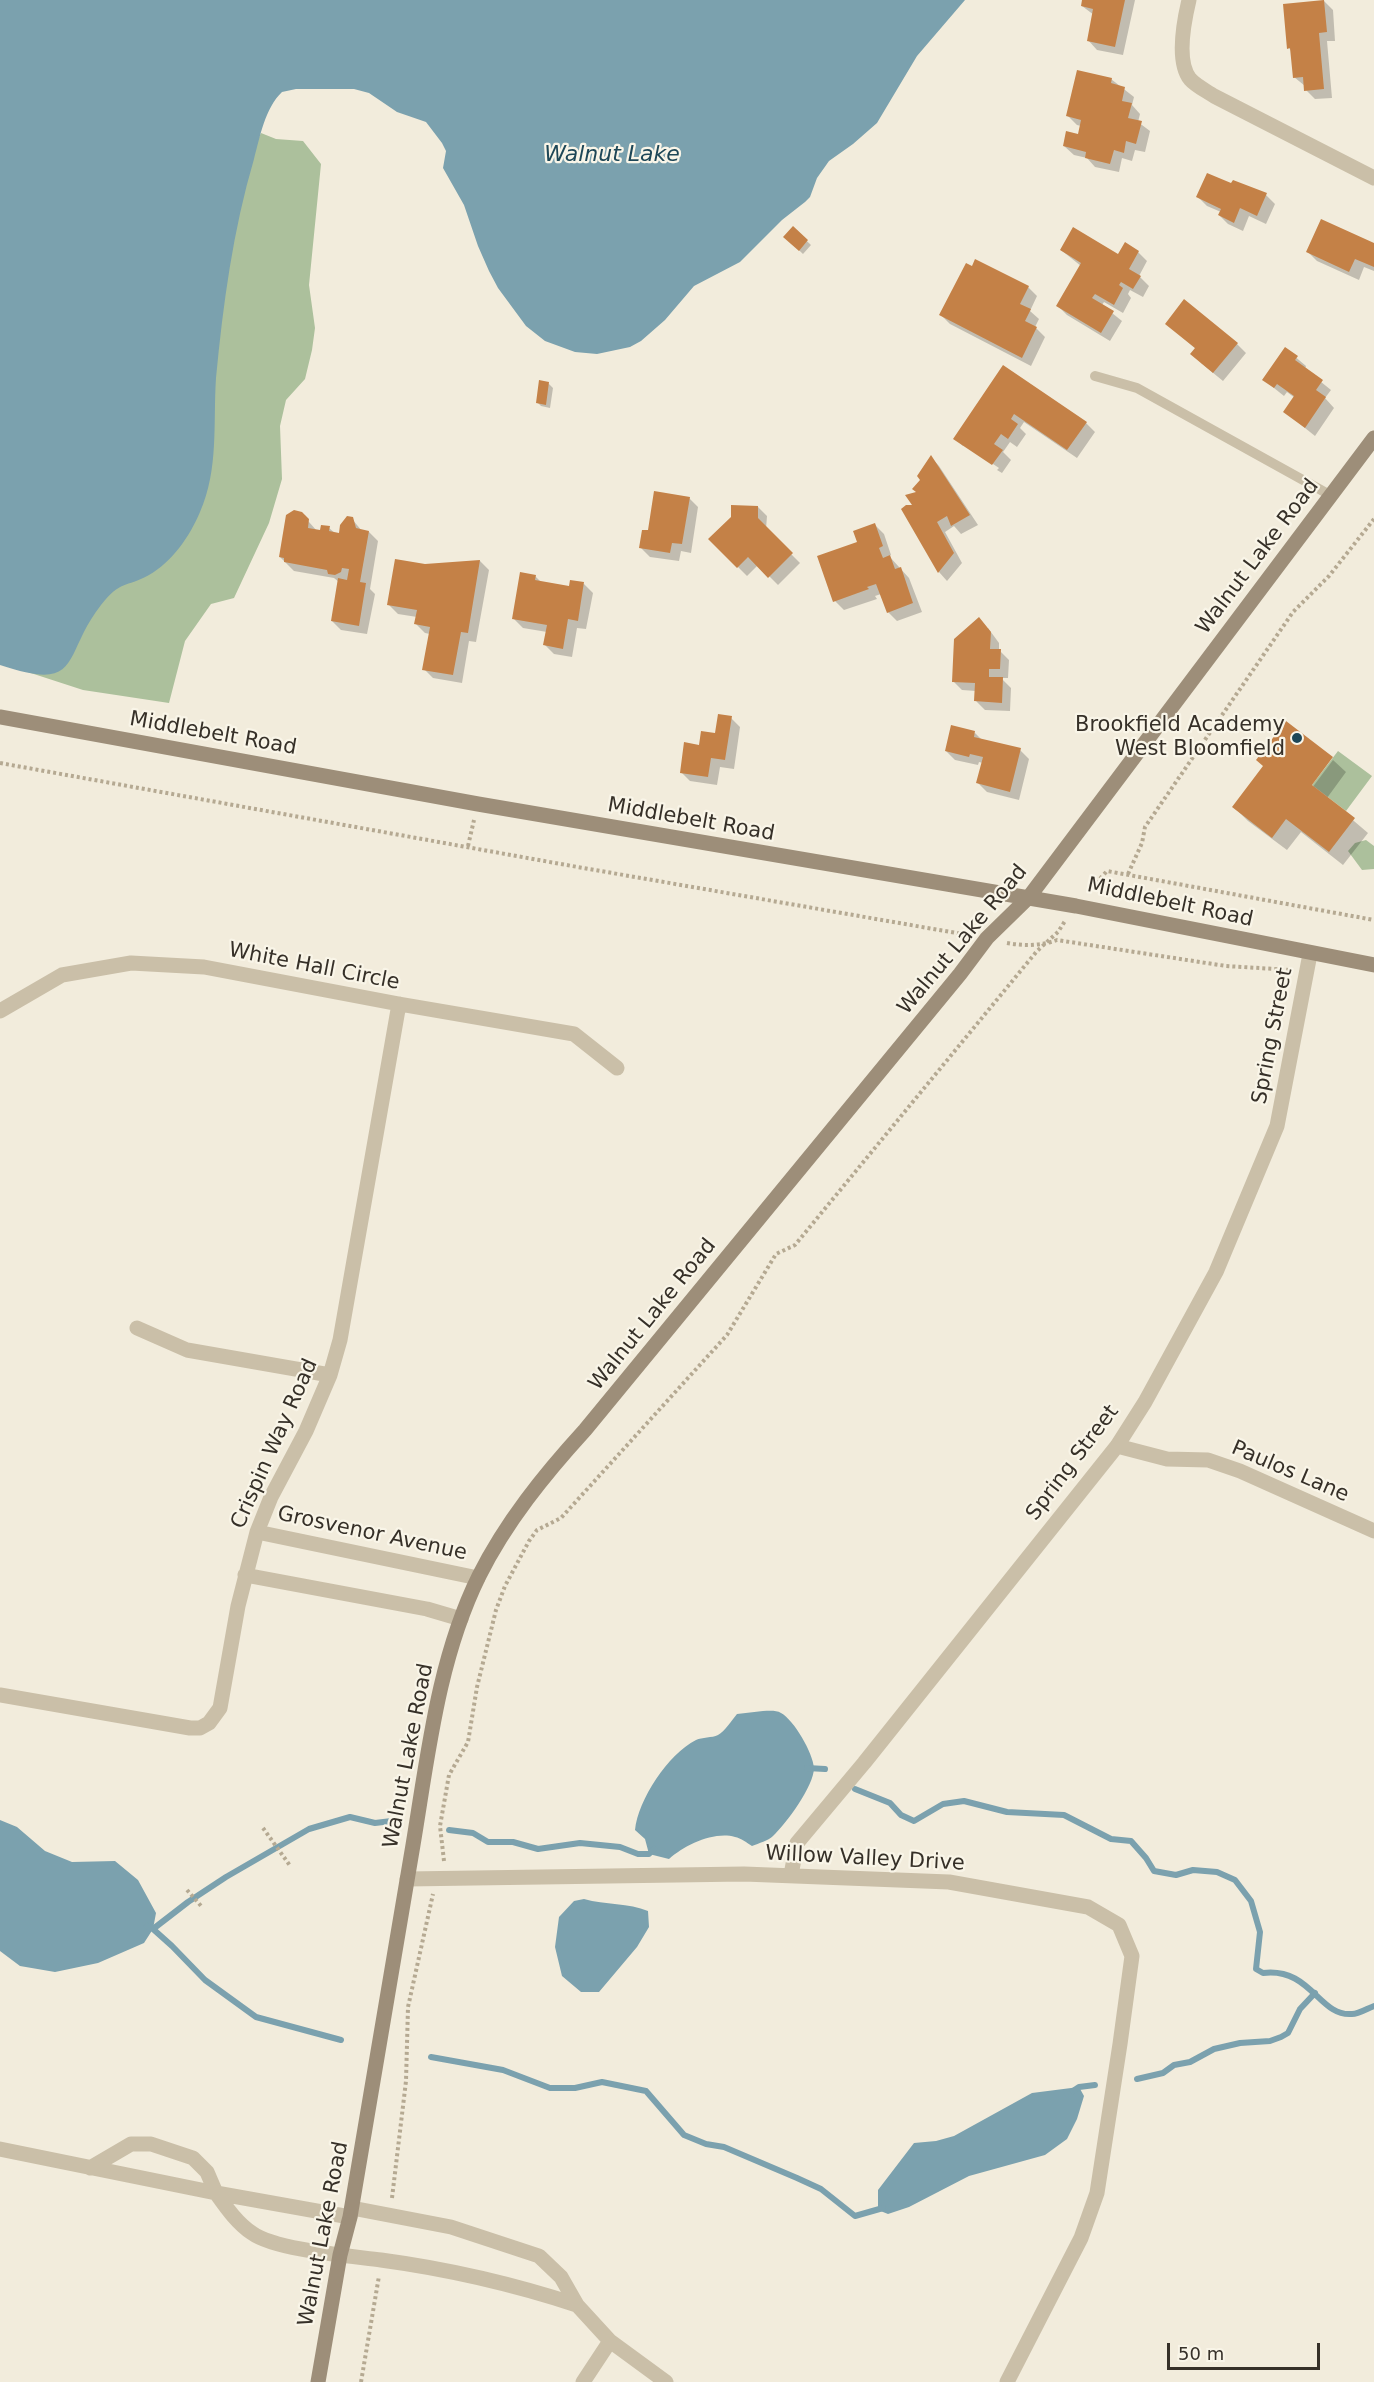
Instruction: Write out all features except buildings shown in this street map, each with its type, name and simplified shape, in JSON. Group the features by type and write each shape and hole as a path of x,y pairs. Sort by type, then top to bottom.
{"street":[{"path":"1189,0 1182,53 1190,79 1214,96 1374,178"},
{"name":"Walnut Lake Road","path":"318,2382 340,2255 351,2213 407,1879 442,1688 461,1619 478,1578 513,1517 557,1461 953,983 987,938 1029,897 1374,438"},
{"name":"Middlebelt Road","path":"0,717 478,804 1029,897 1374,965"},
{"name":"Spring Street","path":"791,1875 797,1844 1118,1446 1145,1402 1216,1272 1277,1126 1310,954"},
{"name":"White Hall Circle","path":"0,1011 62,975 131,963 204,967 399,1005 574,1034 616,1068"},
{"name":"Crispin Way Road","path":"0,1695 190,1728 200,1728 209,1723 220,1708 245,1575 257,1532 271,1497 306,1431 330,1375 340,1340 399,1005"},
{"path":"137,1328 187,1350 330,1375"},
{"name":"Paulos Lane","path":"1118,1446 1167,1459 1208,1460 1240,1471 1374,1531"},
{"name":"Grosvenor Avenue","path":"257,1532 478,1578"},
{"path":"245,1575 427,1610 461,1619"},
{"name":"Willow Valley Drive","path":"407,1879 791,1875 949,1882 1088,1907 1119,1925 1132,1956 1097,2193 1081,2238 1006,2382"},
{"path":"90,2168 131,2144 151,2144 193,2158 207,2172 216,2193 234,2216 253,2234 278,2243 523,2287 577,2305"},
{"path":"0,2149 216,2193 351,2213 389,2215 451,2227 539,2256 561,2277 577,2305 610,2341 666,2382"},
{"path":"583,2382 610,2341"}],"lane":[{"path":"1095,376 1137,388 1330,495"}],"path":[{"path":"1128,874 1142,843 1145,827 1212,728 1240,692 1293,612 1329,576 1374,519"},
{"path":"0,763 1018,945 1045,945 1057,940 1226,966 1306,971"},
{"path":"468,846 478,804"},
{"path":"389,2215 406,2081 408,2007 430,1905 444,1862 440,1826 449,1775 468,1742 477,1687 496,1610 505,1587 537,1530 561,1518 727,1335 776,1254 795,1245 1037,951 1058,932 1076,906 1107,871 1374,920"},
{"path":"263,1828 291,1867"},
{"path":"187,1890 202,1907"},
{"path":"361,2382 381,2260"}],"green space":[{"path":"261,133 276,139 303,141 321,164 309,285 315,328 305,379 286,400 280,426 282,479 269,523 234,598 211,604 185,641 169,703 83,690 0,663"},
{"path":"1338,751 1372,776 1346,811 1312,785"},
{"path":"1366,840 1374,846 1374,869 1362,870 1348,851 1355,843"}],"water":[{"name":"Walnut Lake","path":"0,0 965,0 917,56 877,123 829,161 805,202 782,220 740,262 694,286 665,320 641,341 630,347 597,354 575,352 545,341 526,326 498,288 489,271 464,205 443,168 446,151 426,122 397,112 369,93 354,89 296,89 282,92 271,106 264,123 235,240 216,378 213,463 200,512 186,539 173,556 149,575 114,592 101,605 89,623 67,665 58,672 46,675 27,673 0,665"},
{"path":"777,1711 792,1722 813,1762 813,1776 809,1785 785,1823 771,1838 752,1846 742,1839 718,1836 691,1844 669,1859 649,1854 645,1839 635,1830 637,1818 648,1792 665,1767 685,1747 696,1740 721,1733 737,1714"},
{"path":"0,1820 17,1827 45,1851 72,1862 115,1861 138,1880 156,1913 153,1929 144,1943 98,1963 55,1972 20,1966 0,1951"},
{"path":"584,1899 648,1911 649,1927 637,1947 599,1992 581,1992 562,1976 555,1947 559,1917 574,1901"},
{"path":"1079,2087 1084,2096 1077,2119 1067,2139 1045,2155 969,2176 909,2207 888,2214 878,2210 878,2190 914,2143 936,2141 954,2136 1032,2093"}],"waterway":[{"path":"807,1768 825,1769"},
{"path":"855,1789 890,1803 901,1815 914,1821 943,1804 964,1801 1007,1812 1064,1815 1111,1839 1131,1841 1154,1871 1176,1875 1193,1870 1217,1872 1235,1880 1251,1901 1260,1932 1256,1969 1263,1973 1279,1973 1293,1977 1331,2008 1341,2013 1355,2014 1374,2006"},
{"path":"153,1929 226,1877 309,1829 350,1817 375,1823 400,1820"},
{"path":"449,1830 473,1833 488,1842 513,1842 538,1849 580,1843 620,1847 638,1854 649,1854 654,1849"},
{"path":"147,1926 172,1946 205,1980 256,2017 341,2040"},
{"path":"1137,2079 1163,2073 1174,2065 1190,2062 1214,2049 1240,2043 1270,2041 1281,2037 1288,2033 1300,2009 1315,1993"},
{"path":"431,2057 503,2070 550,2088 575,2088 602,2082 646,2091 684,2135 706,2144 724,2147 821,2189 855,2216 883,2208"},
{"path":"1073,2091 1079,2087 1095,2085"}],"place":[{"name":"Brookfield Academy West Bloomfield","path":"1297,738"}]}
